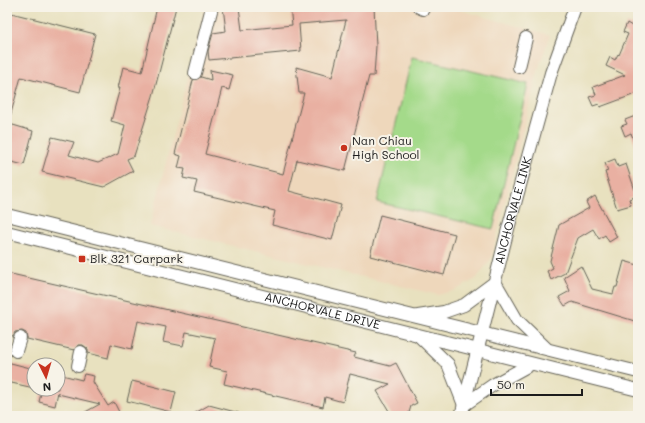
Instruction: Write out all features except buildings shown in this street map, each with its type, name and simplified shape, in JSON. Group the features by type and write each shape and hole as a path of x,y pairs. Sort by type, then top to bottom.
{"street":[{"path":"195,73 212,7"},
{"name":"ANCHORVALE LINK","path":"462,411 481,334 551,73 575,7"},
{"path":"519,67 527,42 526,38"},
{"name":"ANCHORVALE DRIVE","path":"7,214 413,317 638,372"},
{"name":"ANCHORVALE DRIVE","path":"7,232 638,390"},
{"path":"413,317 444,312 464,306 495,282 517,320 548,350"},
{"path":"417,334 448,364 462,411 493,385 531,364"},
{"path":"16,351 20,338"},
{"path":"78,366 81,352"}],"shaded area":[{"name":"Nan Chiau High School","path":"205,7 449,7 550,35 538,70 491,259 476,279 456,290 438,295 150,226"}],"green space":[{"path":"412,57 528,84 493,229 377,202"}],"place":[{"name":"Nan Chiau High School","path":"344,148"},
{"name":"Blk 321 Carpark","path":"82,259"}]}
